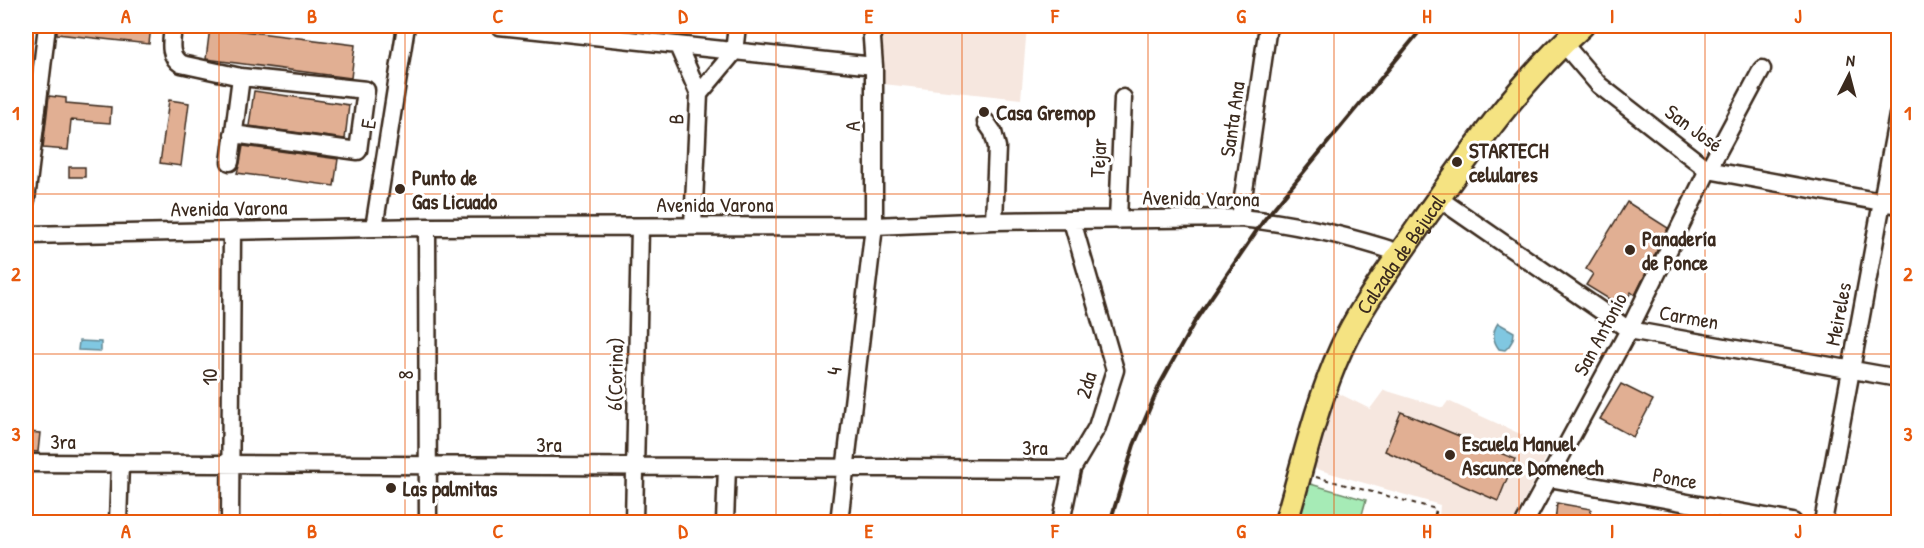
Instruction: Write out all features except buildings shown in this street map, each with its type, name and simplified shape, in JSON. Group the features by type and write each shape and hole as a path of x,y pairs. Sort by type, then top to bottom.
{"main road":[{"name":"Calzada de Bejucal","path":"1286,522 1324,390 1342,347 1362,312 1478,141 1521,87 1582,26"}],"street":[{"path":"26,200 47,26"},
{"path":"173,26 171,51 174,59 181,64 241,77 366,90 358,151 233,134"},
{"name":"E","path":"374,228 406,26"},
{"path":"499,26 628,33 678,46 874,66"},
{"path":"734,52 737,26"},
{"name":"A","path":"871,26 874,66 874,226"},
{"name":"Santa Ana","path":"1240,218 1268,26"},
{"name":"San José","path":"1563,43 1599,85 1708,170 1891,204"},
{"path":"678,46 699,94"},
{"name":"B","path":"693,226 699,94 734,52"},
{"name":"San Antonio","path":"1525,522 1629,330 1708,170 1762,69"},
{"path":"230,162 241,77"},
{"name":"Tejar","path":"1118,220 1123,98"},
{"name":"Meireles","path":"1823,522 1851,369 1891,204 1899,115"},
{"path":"986,122 993,132 997,147 994,221"},
{"name":"Carmen","path":"1438,198 1629,330 1899,378"},
{"name":"Avenida Varona","path":"26,235 427,227 874,226 994,221 1240,218 1264,220 1369,243 1400,253"},
{"name":"2da","path":"1061,522 1072,469 1097,427 1115,370 1072,221"},
{"name":"6(Corina)","path":"634,522 637,467 640,226"},
{"name":"4","path":"839,522 874,226"},
{"name":"8","path":"427,227 428,522"},
{"name":"10","path":"230,522 232,231"},
{"name":"3ra","path":"26,463 1072,469"},
{"path":"118,522 120,464"},
{"path":"725,522 728,467"},
{"name":"Ponce","path":"1549,478 1793,522"}],"path":[{"path":"1300,473 1436,509 1433,522"}],"shaded area":[{"path":"880,26 1027,26 1021,99 883,84"},
{"path":"1384,390 1443,408 1448,401 1551,448 1513,522 1460,522 1439,517 1440,505 1313,468 1338,393 1370,409"}],"green space":[{"path":"1307,483 1366,500 1360,522 1296,522"}],"water":[{"path":"1498,323 1514,332 1512,342 1505,350 1499,349 1494,339"},
{"path":"79,341 101,342 101,351 78,350"}],"railway":[{"path":"1110,522 1134,445 1160,384 1195,321 1264,220 1424,26"}],"place":[{"name":"Casa Gremop","path":"984,112"},
{"name":"STARTECH celulares","path":"1457,162"},
{"name":"Punto de Gas Licuado","path":"400,189"},
{"name":"Panadería de Ponce","path":"1630,250"},
{"name":"Escuela Manuel Ascunce Domenech","path":"1450,455"},
{"name":"Las palmitas","path":"391,488"}]}
